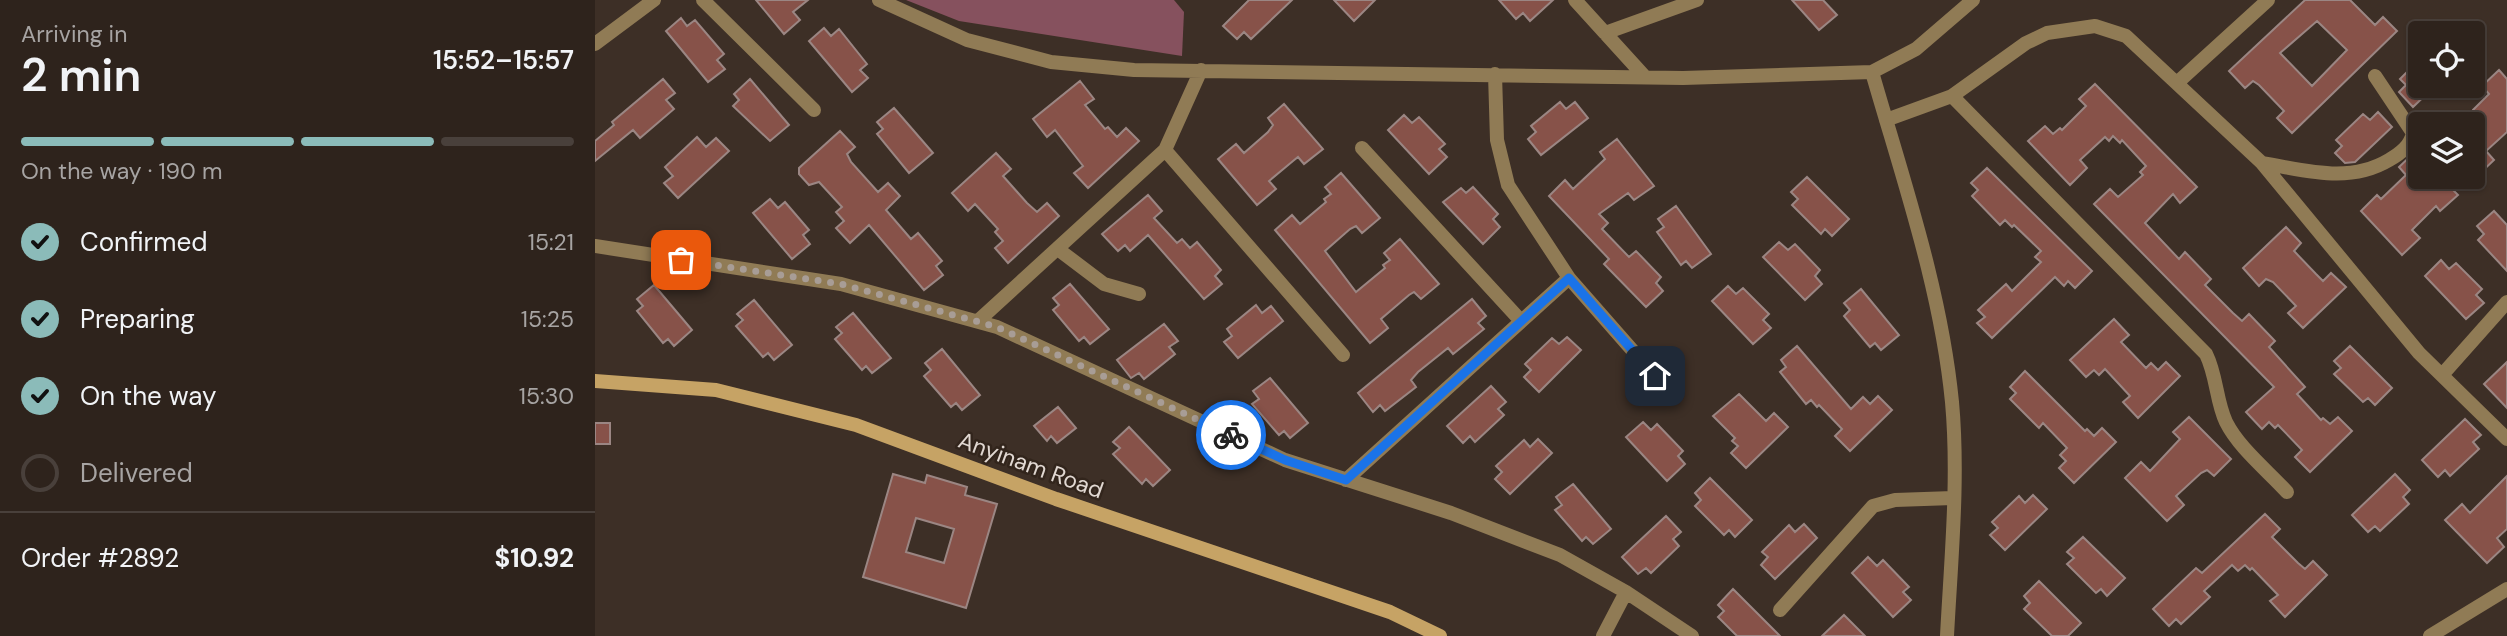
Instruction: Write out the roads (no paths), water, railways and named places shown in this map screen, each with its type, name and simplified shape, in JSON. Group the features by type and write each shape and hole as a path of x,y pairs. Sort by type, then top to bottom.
{"street":[{"path":"595,44 654,0"},
{"path":"703,0 814,110"},
{"path":"879,0 967,40 1051,62 1134,70 1645,76 1872,72 1916,49 1973,0"},
{"path":"1575,0 1645,76"},
{"path":"1605,33 1697,0"},
{"path":"2178,82 2268,0"},
{"path":"1886,120 1952,96 2026,43 2047,33 2095,26 2126,36 2262,163 2419,353 2507,439"},
{"path":"978,321 1059,250 1165,150 1201,70"},
{"path":"1872,72 1933,285 1952,403 1953,498 1947,636"},
{"path":"1495,74 1497,140 1509,185 1569,278 1655,376"},
{"path":"2262,163 2344,175 2371,171 2398,155 2411,143 2413,133 2375,76"},
{"path":"1952,96 2206,354 2214,369 2225,419 2234,435 2287,492"},
{"path":"1362,148 1521,321"},
{"path":"1165,150 1343,355"},
{"path":"595,246 841,284 997,327 1285,460 1451,513 1560,555 1626,592 1692,636"},
{"path":"1059,250 1104,284 1139,294"},
{"path":"1346,480 1569,278"},
{"path":"2442,375 2507,302"},
{"name":"Anyinam Road","path":"595,381 716,390 856,425 1056,499 1390,612 1440,636"},
{"path":"1780,610 1873,506 1895,500 1953,498"},
{"path":"2430,636 2507,589"},
{"path":"1603,636 1626,592"}]}
